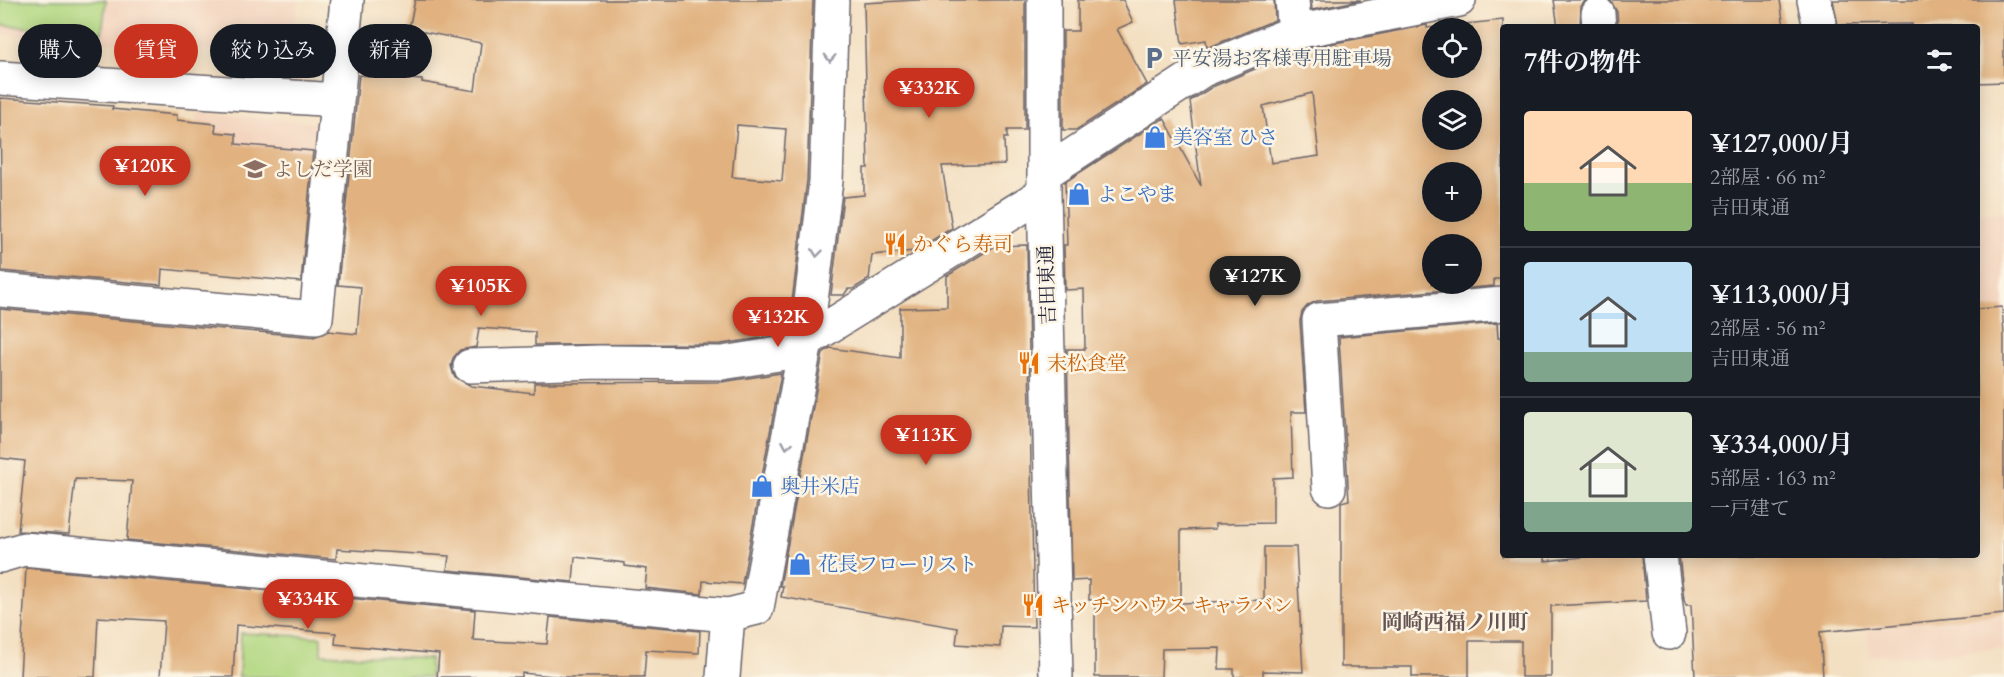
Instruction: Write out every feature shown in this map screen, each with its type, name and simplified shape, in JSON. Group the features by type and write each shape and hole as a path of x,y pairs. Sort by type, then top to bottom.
{"street":[{"path":"0,290 316,318 347,0"},
{"path":"4,555 24,549 728,615 757,608 805,345 826,181 832,0"},
{"name":"吉田東通","path":"1044,0 1045,183 1056,677"},
{"path":"1292,0 1295,32"},
{"path":"470,366 600,362 722,363 805,345 1045,183 1203,69 1295,32 1459,0"},
{"path":"1814,0 1819,24"},
{"path":"0,78 337,100"},
{"path":"1329,488 1318,320 1500,304"},
{"path":"1660,558 1669,633"},
{"path":"723,677 728,615"}],"shaded area":[{"path":"0,0 298,0 295,24 210,24 210,50 198,49 198,24 114,24 114,43 102,42 102,24 18,24 18,35 0,34"},
{"name":"よしだ学園","path":"197,112 324,124 314,226 187,214"},
{"path":"2004,212 2004,648 1932,655 1869,656 1861,558 1980,558 1980,213"}],"green space":[{"path":"0,0 106,0 102,33 102,24 0,25"},
{"path":"241,633 321,637 321,654 430,659 430,677 239,677"}],"building":[{"path":"415,0 813,0 807,180 788,334 721,344 535,345 535,332 479,328 476,347 460,350 453,358 451,366 454,376 471,386 534,393 534,383 722,382 781,373 742,584 703,581 702,594 645,588 647,569 625,566 625,563 575,557 573,582 447,570 449,556 337,549 336,559 127,540 132,481 75,479 69,534 18,531 25,461 0,458 0,309 314,337 328,331 357,334 361,287 338,285 359,78 422,80 422,82 475,91 481,43 432,33 432,24 410,24","holes":["737,125 786,129 782,181 732,177"]},
{"path":"917,0 1025,0 1025,130 1007,130 1007,138 1004,138 1005,164 942,166 952,228 915,251 872,255 869,279 853,289 848,289 844,295 831,295 843,197 864,195 864,168 868,168 864,3"},
{"path":"1078,0 1123,0 1133,22 1117,29 1147,84 1076,130 1063,130 1063,31 1078,31"},
{"path":"1176,0 1274,0 1275,20 1207,48 1206,40 1182,44"},
{"path":"1311,0 1361,0 1312,10"},
{"path":"1554,0 1586,0 1581,6 1580,24 1558,24"},
{"path":"1610,0 1780,0 1784,24 1618,24 1617,12"},
{"path":"1833,0 2004,0 2004,82 1980,83 1980,24 1838,24"},
{"path":"1503,20 1503,24 1500,24 1500,279 1494,279 1494,286 1482,287 1482,234 1422,234 1422,292 1317,301 1308,305 1302,312 1300,321 1306,412 1291,412 1293,477 1273,478 1273,523 1215,524 1215,529 1181,530 1181,603 1264,600 1264,547 1296,547 1303,672 1263,671 1263,677 1234,677 1234,669 1219,669 1220,648 1162,649 1161,677 1095,677 1095,600 1089,600 1089,580 1072,581 1067,349 1085,349 1084,289 1065,290 1064,245 1067,245 1065,182 1164,118 1201,186 1190,101 1212,87 1300,50 1422,26 1422,78 1482,78 1482,22","holes":["1312,93 1319,156 1271,163 1263,106"]},
{"path":"0,98 113,106 112,109 177,115 177,120 216,124 215,132 236,134 236,144 313,151 301,282 162,269 161,285 2,271"},
{"path":"1027,245 1034,627 1001,626 1000,647 956,644 958,628 781,597 783,586 780,586 823,353 830,348 900,358 900,308 947,307 947,276 995,246"},
{"path":"2002,307 2004,334 2004,614 1820,632 1823,677 1695,677 1691,605 1686,605 1684,599 1679,558 1980,558 1980,309"},
{"path":"1497,323 1498,338 1500,338 1500,558 1545,558 1545,561 1574,558 1642,558 1646,601 1551,606 1551,677 1521,677 1521,641 1469,641 1469,677 1412,677 1412,667 1341,667 1341,502 1349,500 1339,337"},
{"path":"26,568 475,610 473,640 547,644 550,617 700,631 699,653 646,650 644,677 564,677 522,673 522,677 437,677 439,654 335,644 336,633 236,625 233,677 160,677 164,621 98,617 95,677 20,677"}],"place":[{"name":"平安湯お客様専用駐車場","path":"1154,58"},
{"name":"美容室 ひさ","path":"1155,137"},
{"name":"よしだ学園","path":"255,169"},
{"name":"よこやま","path":"1079,194"},
{"name":"かぐら寿司","path":"895,244"},
{"name":"末松食堂","path":"1029,363"},
{"name":"奥井米店","path":"762,486"},
{"name":"花長フローリスト","path":"800,564"},
{"name":"キッチンハウス キャラバン","path":"1033,605"}],"district":[{"name":"岡崎西福ノ川町","path":"1455,622"}]}
